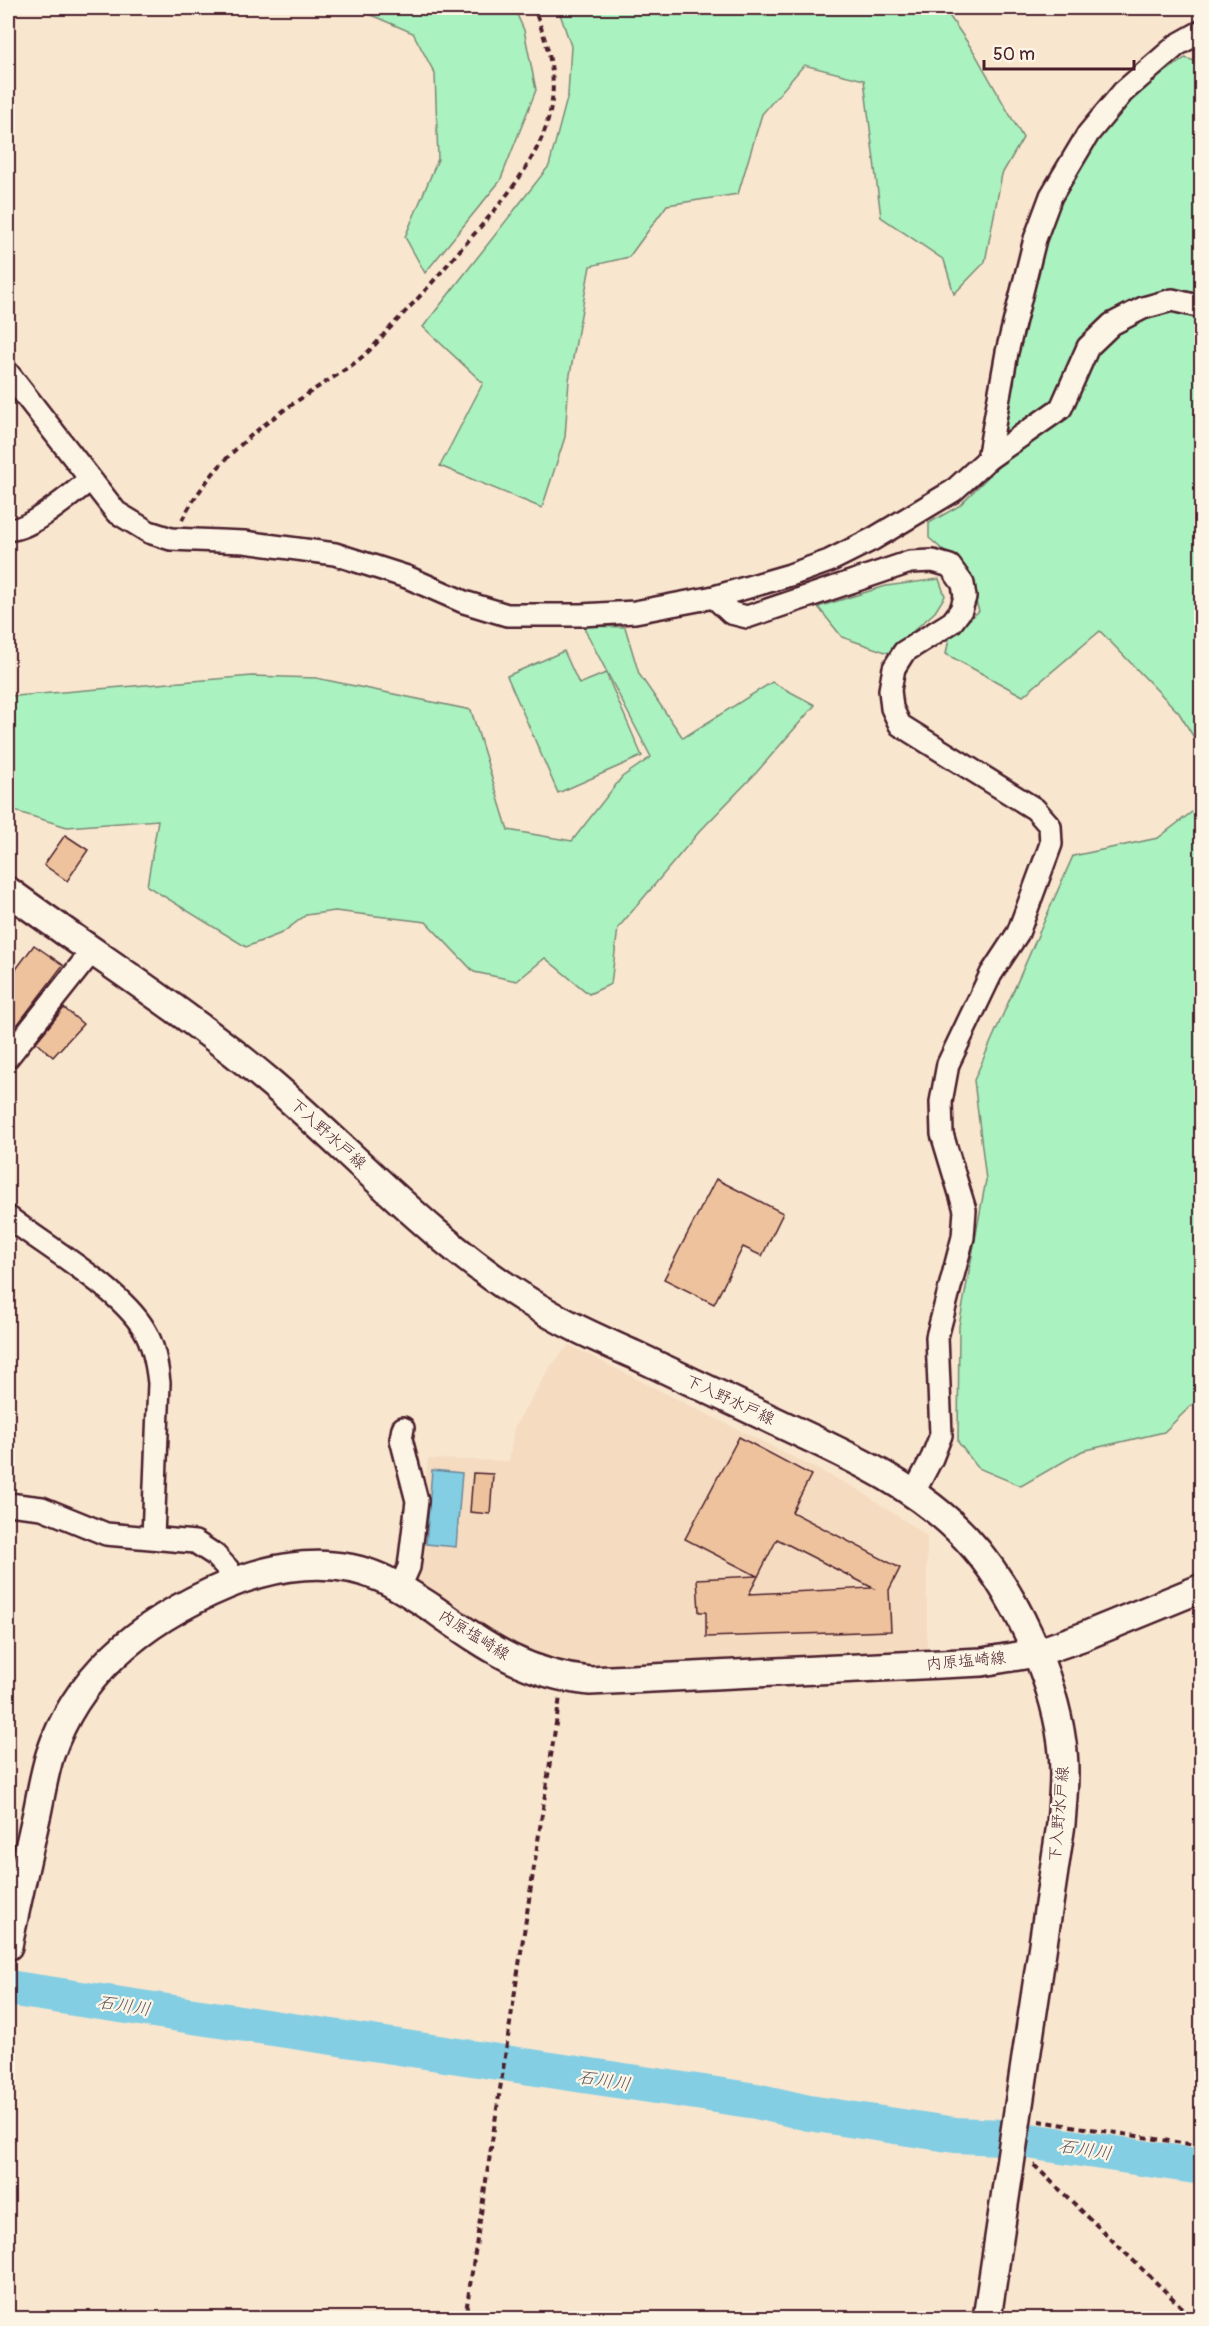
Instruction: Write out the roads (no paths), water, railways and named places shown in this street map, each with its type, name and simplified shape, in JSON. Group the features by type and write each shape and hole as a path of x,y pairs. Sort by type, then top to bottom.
{"main road":[{"name":"下入野水戸線","path":"8,891 93,950 262,1076 427,1225 525,1299 594,1336 862,1463 913,1494 949,1521 978,1552 1004,1588 1036,1653 1058,1719 1065,1778 1061,1824 987,2319"},
{"name":"内原塩崎線","path":"8,1946 50,1755 75,1702 92,1678 132,1639 176,1608 235,1581 280,1569 325,1565 380,1577 400,1587 499,1654 563,1678 590,1681 982,1662 1036,1653 1082,1637 1202,1588"}],"street":[{"path":"988,459 1006,352 1035,239 1051,196 1088,134 1123,92 1177,45 1202,31"},
{"path":"8,373 116,512 148,532 171,539 244,542 334,554 384,569 465,602 507,615 555,616 635,612 714,597 790,575 829,561 864,543 953,491 988,459 1061,408 1088,347 1112,324 1143,308 1172,300 1202,307"},
{"path":"8,529 14,530 40,517 90,480"},
{"path":"714,597 731,613 747,617 910,562 933,561 950,566 963,584 965,597 961,610 952,622 904,652 894,668 890,690 892,708 900,724 1035,809 1050,826 1051,844 1018,933 991,974 948,1064 941,1102 942,1134 965,1210 963,1237 937,1337 941,1435 913,1494"},
{"path":"8,1057 93,950"},
{"path":"8,1217 109,1290 133,1313 146,1331 158,1365 159,1383 153,1537"},
{"path":"400,1587 409,1567 417,1501 401,1439 403,1428"},
{"path":"8,1504 42,1508 106,1534 195,1542 215,1555 235,1581"}],"water":[{"path":"432,1470 462,1473 456,1547 426,1544"}],"waterway":[{"name":"石川川","path":"8,1988 756,2101 809,2113 955,2135 1002,2137 1202,2167"}]}
